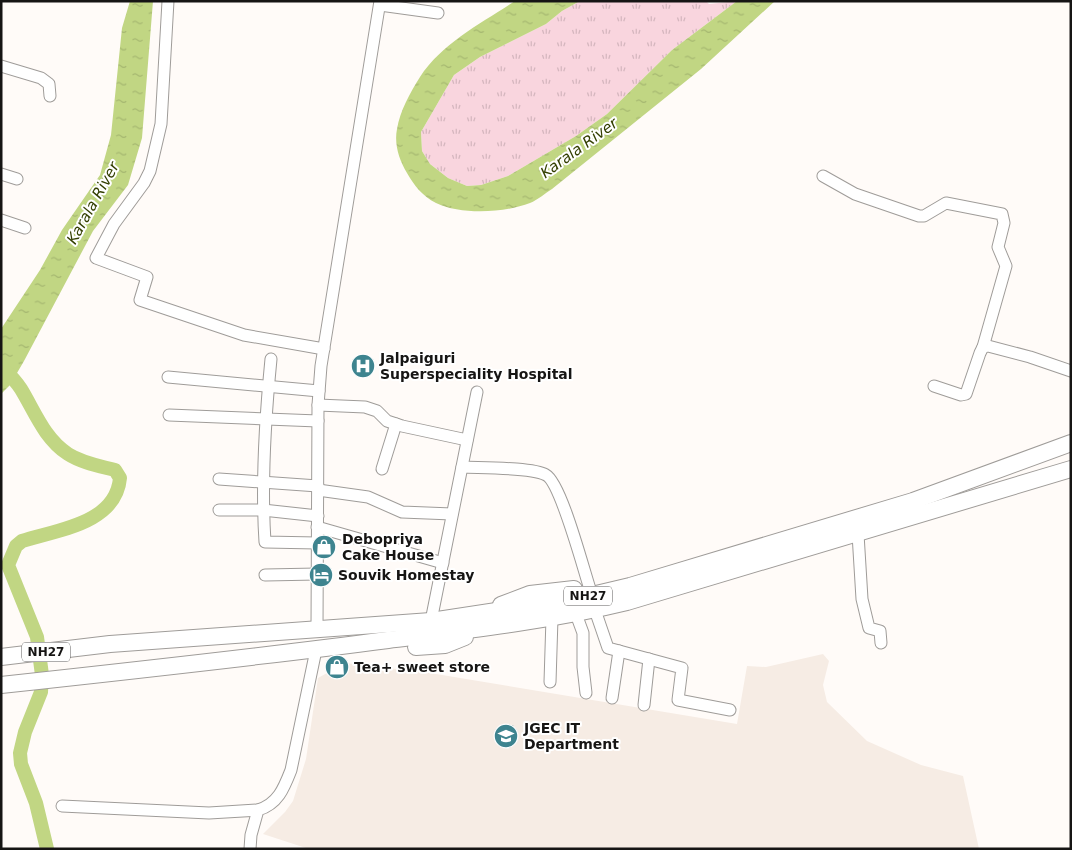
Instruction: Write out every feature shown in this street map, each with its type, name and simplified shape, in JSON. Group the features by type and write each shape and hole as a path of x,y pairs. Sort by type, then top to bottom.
{"highway":[{"name":"NH27","path":"1,685 316,650 367,643 483,621 619,588 913,501 1071,443"},
{"name":"NH27","path":"5,657 84,647 316,629 431,621 552,618 576,614 858,534 1071,469"},
{"name":"NH27","path":"483,621 508,601 530,594 619,588"},
{"path":"316,629 316,650"}],"street":[{"path":"168,1 161,124 150,171 144,183 114,224 96,258 147,277 140,300 244,335 324,349"},
{"path":"316,629 318,405 324,349 380,3 438,13"},
{"path":"1,66 41,78 49,84 50,96"},
{"path":"1,174 17,179"},
{"path":"822,176 854,194 919,216 924,216 946,203 1002,214 1004,223 998,247 1006,266 983,347 966,394 961,395 934,386"},
{"path":"1,220 26,228"},
{"path":"983,347 993,346 1071,371"},
{"path":"271,359 265,419 263,482 265,542 317,543"},
{"path":"168,377 320,391"},
{"path":"431,621 477,392"},
{"path":"318,405 372,409 387,421 396,424 467,440"},
{"path":"169,415 318,421"},
{"path":"382,469 396,424"},
{"path":"462,467 534,472 546,475 552,479 565,506 590,589"},
{"path":"218,479 318,488 368,497 402,512 452,514"},
{"path":"219,510 263,510 318,522 442,563"},
{"path":"858,534 862,599 869,628 880,631 881,643"},
{"path":"265,575 317,574"},
{"path":"594,610 608,648 682,668 678,700 730,710"},
{"path":"576,614 583,632 583,667 586,693"},
{"path":"550,682 552,618"},
{"path":"62,806 209,813 258,810 272,805 285,785 291,770 316,650"},
{"path":"612,698 619,651"},
{"path":"644,705 649,659"},
{"path":"250,849 251,835 258,810"}],"shaded area":[{"path":"823,654 829,661 823,685 827,702 867,741 921,765 963,776 979,849 309,849 263,834 293,801 306,759 318,678 345,663 430,673 737,724 747,666 766,667"}],"green space":[{"path":"580,1 706,1 709,4 737,1 672,50 607,114 576,136 508,176 481,185 467,186 448,178 430,164 422,151 421,132 454,75 480,57 546,24 562,11"}],"water":[{"name":"Karala River","path":"130,1 153,1 142,138 128,185 93,231 24,361 10,385 1,394 1,329 40,270 62,230 100,175 111,135 122,28"},
{"name":"Karala River","path":"515,1 580,1 562,11 546,24 480,57 454,75 421,132 422,151 430,164 448,178 467,186 481,185 508,176 576,136 607,114 672,50 737,1 775,1 701,69 536,200 520,206 495,211 470,211 446,207 423,194 404,168 396,140 400,116 420,77 439,54 463,34"}],"waterway":[{"path":"1,366 19,386 46,432 60,448 79,460 115,470 120,478 116,493 108,506 82,523 22,541 16,546 8,565 37,637 42,675 41,692 25,732 20,753 21,764 36,803 47,849"}],"place":[{"name":"Jalpaiguri Superspeciality Hospital","path":"363,366"},
{"name":"Debopriya Cake House","path":"324,547"},
{"name":"Souvik Homestay","path":"321,575"},
{"name":"Tea+ sweet store","path":"337,667"},
{"name":"JGEC IT Department","path":"506,736"}]}
